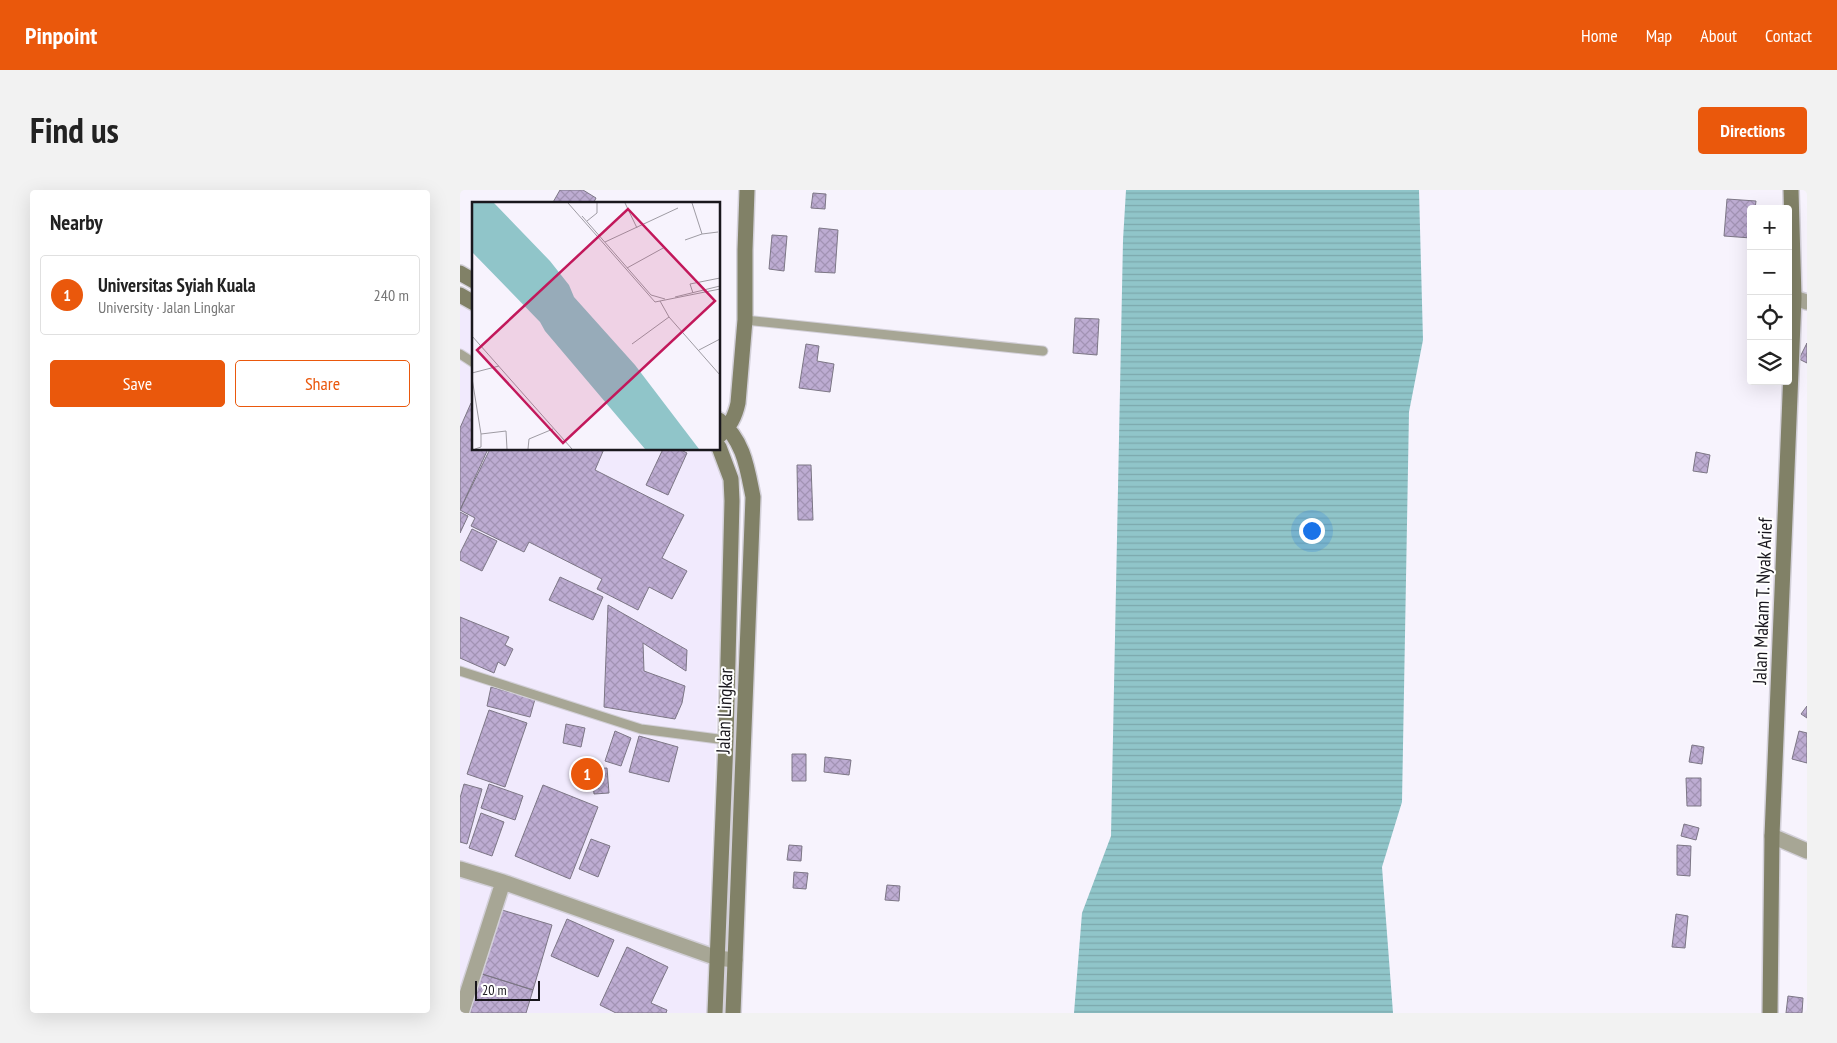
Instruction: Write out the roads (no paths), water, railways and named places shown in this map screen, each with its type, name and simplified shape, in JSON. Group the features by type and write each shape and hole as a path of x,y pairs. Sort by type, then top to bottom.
{"street":[{"path":"722,428 736,414 738,403 746,320 745,250 747,190"},
{"name":"Jalan Makam T. Nyak Arief","path":"1770,1013 1772,836 1800,300 1791,190"},
{"path":"460,273 472,280"},
{"path":"460,295 472,302"},
{"name":"Jalan Lingkar","path":"722,428 737,439 753,497 733,1013"},
{"path":"715,1013 726,740 732,501 731,479 720,450"},
{"path":"1772,836 1807,851"},
{"path":"460,869 503,882 717,958 735,960"},
{"path":"461,1013 503,882"}],"lane":[{"path":"746,320 1043,351"},
{"path":"460,354 472,362"},
{"path":"460,672 641,728 726,740"}],"water":[{"path":"1126,190 1419,190 1423,340 1409,412 1402,802 1382,867 1393,1013 1074,1013 1082,913 1111,836 1123,240"}],"place":[{"name":"Universitas Syiah Kuala","path":"587,774"}]}
